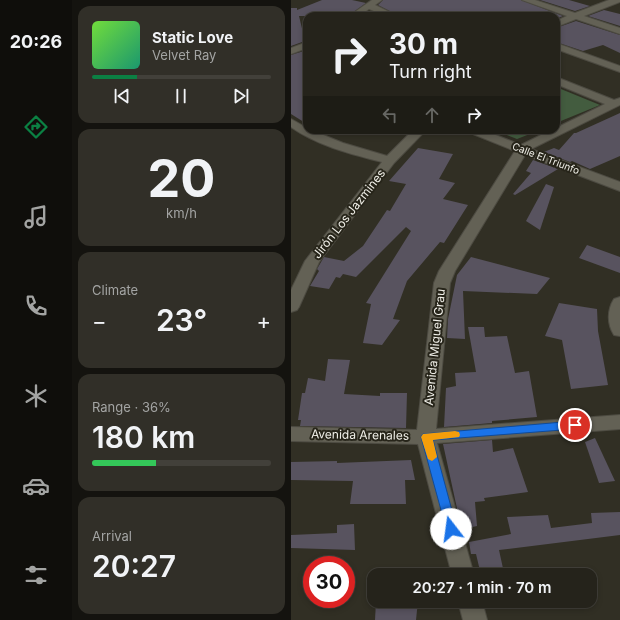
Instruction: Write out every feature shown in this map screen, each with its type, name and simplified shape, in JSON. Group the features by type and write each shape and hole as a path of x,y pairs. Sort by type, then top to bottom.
{"street":[{"path":"526,0 620,31"},
{"path":"560,22 617,0"},
{"path":"359,12 373,2 388,12"},
{"path":"291,46 303,45"},
{"path":"291,51 303,46"},
{"path":"560,47 620,69"},
{"path":"560,81 617,102"},
{"path":"560,130 617,102"},
{"path":"291,122 303,132"},
{"path":"308,134 337,146 390,160"},
{"name":"Jirón Los Jazmines","path":"291,307 312,261 390,160 416,134"},
{"name":"Calle El Triunfo","path":"483,134 523,148 620,187"},
{"path":"523,148 552,134"},
{"name":"Avenida Miguel Grau","path":"461,568 427,437 442,283 447,270 523,148"},
{"path":"620,302 617,310 617,323 620,331"},
{"name":"Avenida Arenales","path":"291,434 427,437 620,422"},
{"path":"472,608 475,620"}],"green space":[{"path":"560,89 600,105 560,121"},
{"path":"504,134 530,134 517,139"}],"building":[{"path":"322,0 352,0 366,3 354,12 303,12 303,16 299,16 303,33 303,42 291,46 291,8 297,8 297,10"},
{"path":"383,0 521,0 552,12 391,12 378,5"},
{"path":"540,0 569,0 590,6 575,11"},
{"path":"604,10 620,14 620,26 588,16"},
{"path":"576,21 620,35 620,53 603,45 583,51 560,43 560,27"},
{"path":"303,51 303,122 291,114 291,55"},
{"path":"620,113 620,156 590,169 572,161 570,162 544,152 554,148 559,150 574,133"},
{"path":"418,148 453,154 439,179 455,183 443,199 468,205 444,243 440,242 407,281 393,319 400,320 382,345 363,343 371,304 366,303 411,231 406,227 356,277 343,274 340,278 336,277 329,289 310,286 319,271 317,269 324,257 344,261 363,246 387,210 390,211 406,184 389,181"},
{"path":"533,160 558,169 515,195 513,194 531,173 526,171"},
{"path":"546,184 554,187 540,230 526,221"},
{"path":"587,245 620,257 620,273 579,258"},
{"path":"471,257 550,278 537,294 463,291 465,339 447,338 448,319 457,275"},
{"path":"559,303 597,309 598,331 608,385 571,389 562,340 545,336"},
{"path":"468,327 484,327 485,337 507,336 515,373 529,371 537,417 444,427 446,388 456,386 455,373 476,372"},
{"path":"328,359 350,360 344,394 380,396 380,393 407,393 406,428 300,426 301,420 298,420 302,393 305,393 308,378 325,381"},
{"path":"595,438 615,481 599,483 585,442"},
{"path":"492,440 493,452 513,448 528,492 484,498 485,501 475,502 477,526 464,529 458,513 443,444"},
{"path":"411,460 415,480 405,480 406,504 350,504 353,481 291,480 291,462 337,461 337,463"},
{"path":"620,512 620,535 499,550 503,568 479,568 476,554 471,554 469,542 511,534 507,517 548,515 551,528 592,523 591,513"},
{"path":"354,524 355,550 291,548 291,535 337,533 337,525"},
{"path":"376,608 417,608 416,620 375,620"}],"slow traffic":[{"path":"432,457 427,437 455,435"}],"route":[{"path":"451,529 427,437 575,425"}]}
